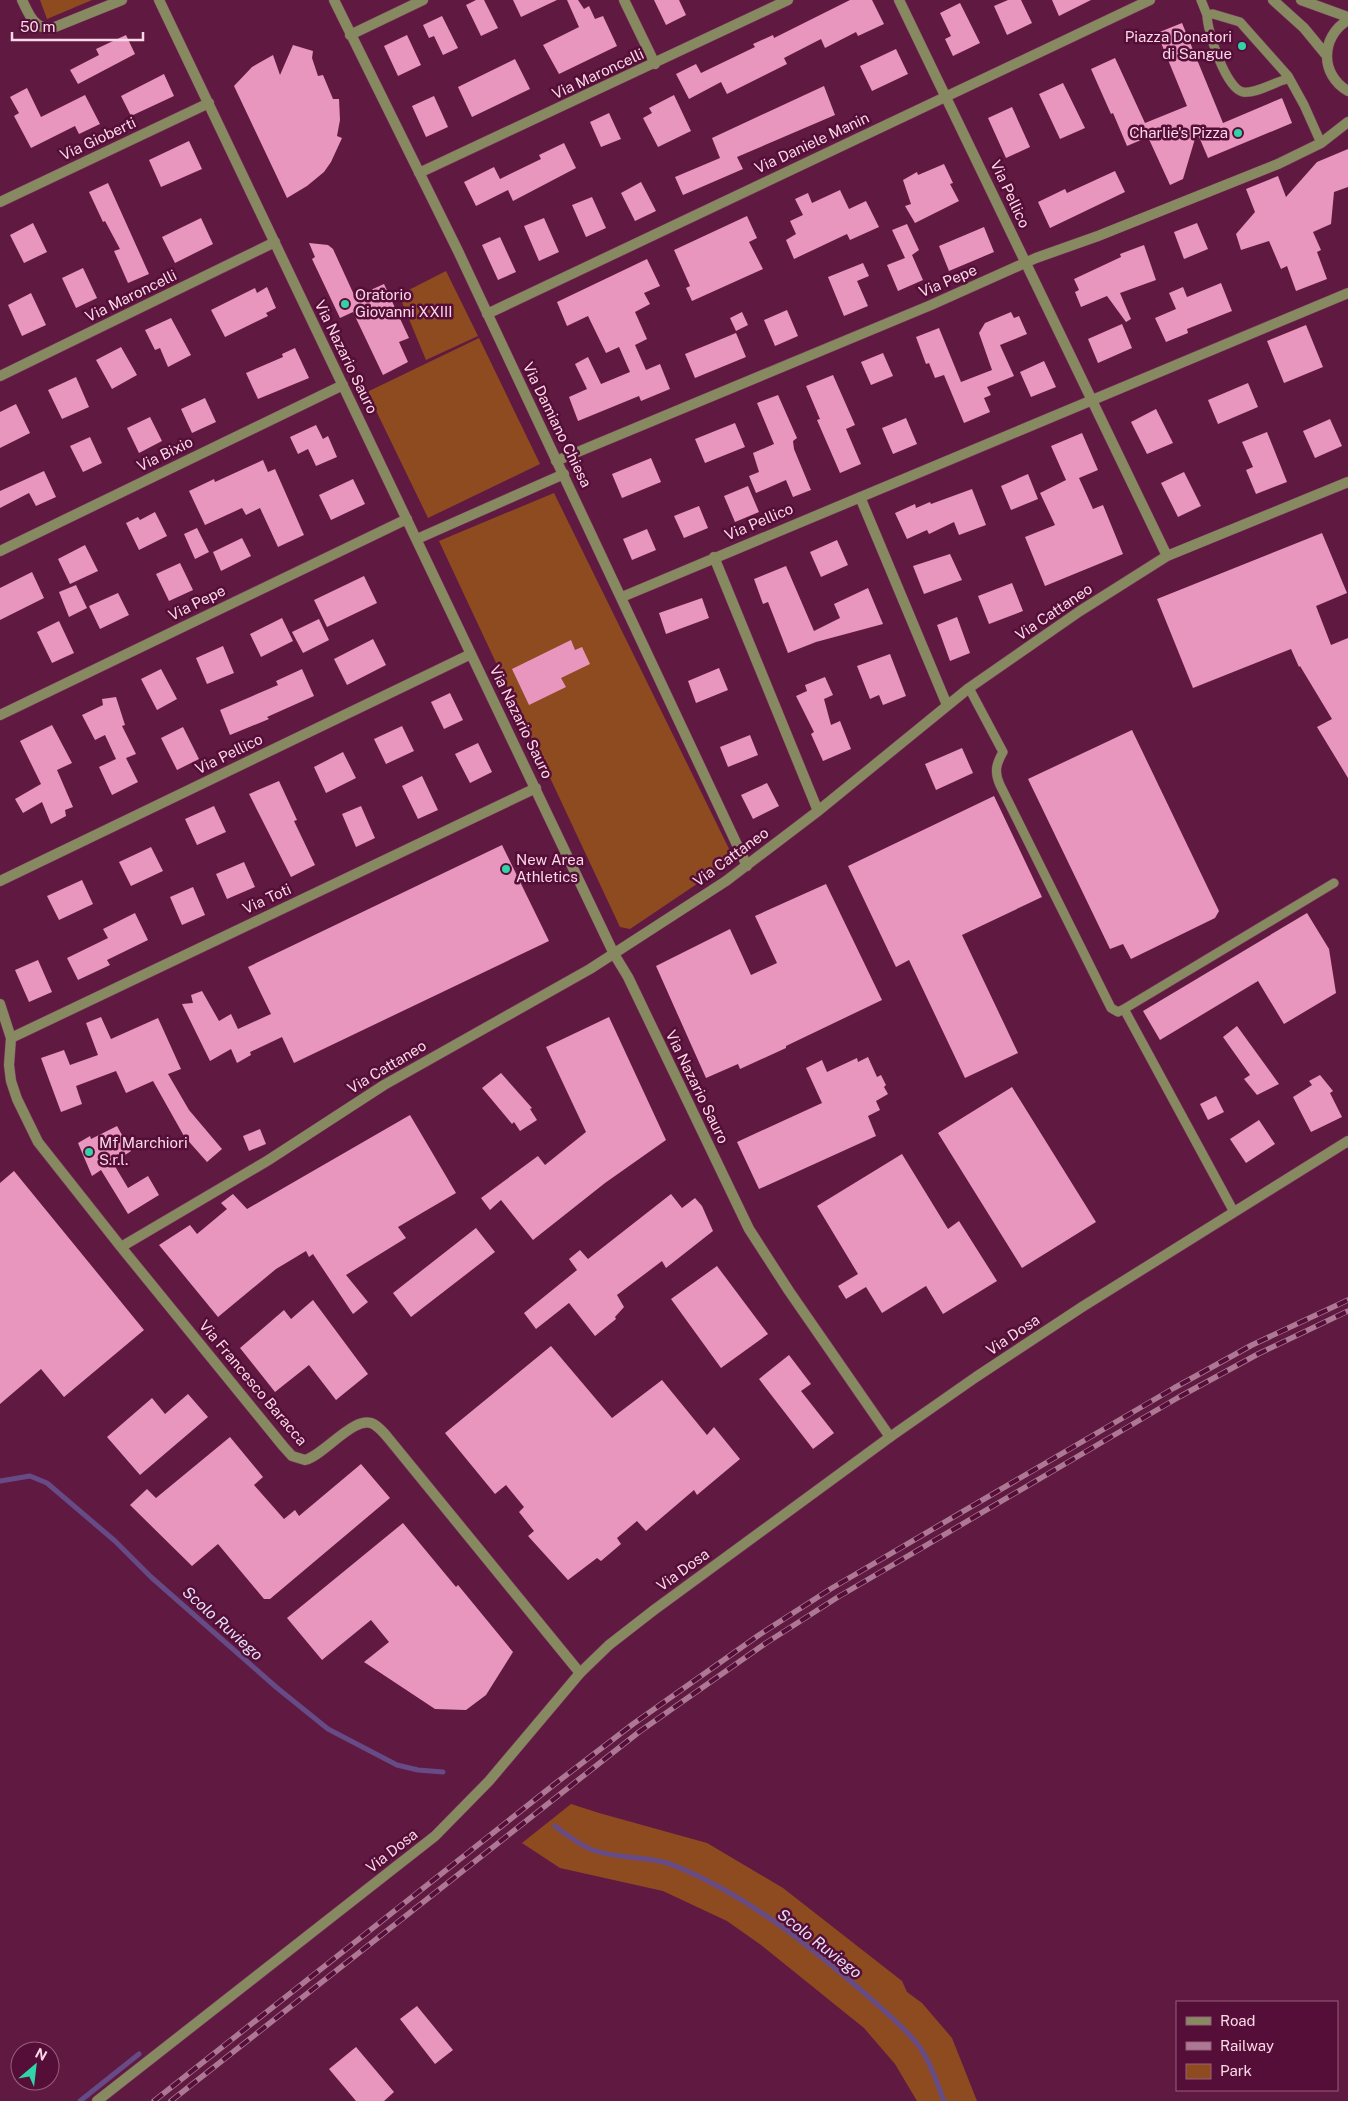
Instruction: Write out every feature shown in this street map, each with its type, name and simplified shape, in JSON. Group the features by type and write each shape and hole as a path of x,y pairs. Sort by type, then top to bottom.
{"street":[{"path":"22,0 36,25 50,29 122,0"},
{"name":"Via Nazario Sauro","path":"159,0 614,954 628,977 749,1229 788,1291 890,1437"},
{"name":"Via Damiano Chiesa","path":"334,0 487,314 556,461 564,474 747,866"},
{"path":"350,35 423,0"},
{"path":"624,0 654,64"},
{"name":"Via Maroncelli","path":"419,173 788,0"},
{"name":"Via Pellico","path":"899,0 1167,556"},
{"name":"Via Daniele Manin","path":"487,314 1150,0"},
{"path":"1273,0 1304,28 1326,56"},
{"path":"1301,0 1348,19 1334,33 1328,44 1326,56 1328,68 1333,79 1348,92"},
{"name":"Via Gioberti","path":"0,202 209,103"},
{"name":"Via Pepe","path":"556,461 931,305 1026,263 1228,184 1321,143 1348,122"},
{"name":"Via Maroncelli","path":"0,376 275,242"},
{"name":"Via Pellico","path":"622,597 1348,293"},
{"name":"Via Bixio","path":"0,551 343,385"},
{"path":"417,539 564,474"},
{"name":"Via Cattaneo","path":"121,1247 267,1161 384,1085 614,954 747,866 818,811 969,688 1080,611 1167,556 1348,482"},
{"path":"860,497 947,705"},
{"name":"Via Pepe","path":"0,715 408,519"},
{"name":"Via Pellico","path":"714,557 818,811"},
{"name":"Via Pellico","path":"0,881 471,654"},
{"name":"Via Toti","path":"11,1038 536,788"},
{"name":"Via Francesco Baracca","path":"0,1004 11,1038 9,1065 11,1081 17,1099 38,1142 121,1247 292,1456 302,1460 309,1459 362,1423 369,1422 379,1429 580,1673"},
{"name":"Via Dosa","path":"97,2101 434,1836 489,1781 580,1673 609,1645 654,1610 890,1437 1082,1307 1348,1142"}],"lane":[{"path":"1201,0 1207,15 1208,27 1228,79 1235,88 1248,92 1288,76"},
{"path":"1207,15 1224,16 1240,22 1288,76 1304,105 1321,143"},
{"path":"969,688 1003,752 998,761 995,774 1000,785 1111,1008 1118,1012 1334,883"},
{"path":"1124,1009 1234,1212"}],"green space":[{"path":"40,0 92,0 47,19"},
{"path":"446,271 478,336 426,360 399,295"},
{"path":"479,338 540,464 428,518 367,392"},
{"path":"554,493 734,859 630,929 620,927 439,541"},
{"path":"571,1804 707,1843 783,1888 902,1981 907,1992 922,2003 952,2038 977,2101 917,2101 895,2064 864,2028 761,1945 727,1921 663,1891 560,1868 522,1843"}],"building":[{"path":"476,0 484,0 498,28 481,36 466,5"},
{"path":"513,0 557,0 521,17"},
{"path":"567,0 578,0 584,9 589,6 595,19 603,16 617,46 559,74 543,45 579,27"},
{"path":"654,0 679,0 686,15 666,25"},
{"path":"850,0 872,0 884,24 858,36 856,32 825,48 821,39 784,58 787,64 727,94 721,82 689,99 676,74 696,64 701,73 755,47 753,44 773,35 774,38"},
{"path":"1008,0 1021,0 1032,23 1007,35 994,6"},
{"path":"1052,0 1091,0 1059,16"},
{"path":"960,3 980,43 953,56 945,39 951,36 940,13"},
{"path":"442,16 458,48 443,55 434,36 429,38 423,25"},
{"path":"1182,23 1223,123 1282,98 1292,123 1208,158 1197,132 1183,179 1170,185 1148,137 1127,146 1091,69 1115,58 1145,123 1187,106 1157,33"},
{"path":"126,35 135,54 78,84 70,70 99,55 96,49"},
{"path":"407,35 421,65 398,76 384,46"},
{"path":"293,45 313,51 312,58 318,76 323,75 333,99 339,99 340,120 337,136 342,138 331,162 324,172 307,186 287,198 234,86 252,67 273,55 280,75"},
{"path":"896,49 908,74 872,91 860,66"},
{"path":"515,59 530,89 472,117 458,87"},
{"path":"164,74 174,96 131,116 121,96"},
{"path":"1063,83 1085,128 1060,139 1039,94"},
{"path":"824,86 835,115 737,157 743,169 683,195 675,177 720,158 712,138"},
{"path":"27,88 41,117 85,95 100,124 79,134 75,126 31,148 14,116 19,113 10,97"},
{"path":"674,95 691,131 658,147 643,118 652,113 649,108"},
{"path":"434,96 448,127 426,137 412,106"},
{"path":"1012,107 1030,147 1006,158 988,118"},
{"path":"609,113 621,139 601,147 590,122"},
{"path":"189,141 202,169 161,187 149,160"},
{"path":"564,143 576,168 513,201 508,190 476,206 464,182 494,167 500,179 541,159 539,155"},
{"path":"1348,149 1348,187 1334,192 1331,224 1313,232 1321,250 1317,252 1327,279 1296,291 1287,266 1281,269 1269,241 1241,250 1236,234 1255,212 1246,189 1278,176 1286,197 1317,162"},
{"path":"944,164 953,183 950,184 959,201 915,223 905,206 911,204 903,180 917,172 918,175"},
{"path":"1115,171 1125,192 1050,228 1038,202 1065,189 1067,193"},
{"path":"641,182 656,211 635,221 621,193"},
{"path":"108,183 149,274 128,283 114,251 120,249 105,221 103,222 89,192"},
{"path":"840,190 849,209 866,201 879,227 850,240 847,234 794,259 786,240 796,234 790,221 803,215 795,199 808,193 812,203"},
{"path":"592,197 606,228 586,237 572,205"},
{"path":"747,216 757,238 749,242 763,269 692,301 686,288 690,286 674,250"},
{"path":"201,218 213,244 175,263 162,237"},
{"path":"544,218 559,252 539,261 524,226"},
{"path":"33,223 47,252 24,263 10,235"},
{"path":"1197,223 1208,249 1184,259 1174,232"},
{"path":"907,224 919,250 912,255 923,280 898,291 887,265 905,258 892,230"},
{"path":"984,227 994,252 949,271 939,246"},
{"path":"500,237 516,272 498,280 482,245"},
{"name":"Oratorio Giovanni XXIII","path":"309,243 328,245 333,249 355,297 384,284 409,338 399,342 408,362 383,375 353,312 340,318 312,259 315,257"},
{"path":"1144,245 1156,280 1120,293 1131,319 1126,322 1107,296 1081,307 1075,292 1079,290 1074,279 1121,257 1120,254"},
{"path":"647,259 660,286 644,293 650,304 635,312 647,339 635,345 646,370 660,364 670,389 641,401 639,396 578,421 569,397 587,389 575,364 588,357 601,384 630,372 619,347 606,353 588,316 567,326 557,302"},
{"path":"863,263 869,276 857,281 868,306 844,316 828,277"},
{"path":"83,268 97,298 76,308 62,278"},
{"path":"1221,283 1232,311 1187,329 1188,333 1166,342 1155,318 1176,309 1169,293 1183,287 1187,297"},
{"path":"267,287 276,308 266,313 268,316 225,337 211,310 255,288 257,293"},
{"path":"31,293 46,325 22,336 8,305"},
{"path":"787,310 798,336 775,346 764,320"},
{"path":"742,312 748,325 736,331 730,318"},
{"path":"1011,312 1014,318 1019,316 1027,334 1000,345 1014,376 987,387 991,395 984,398 990,412 964,423 944,375 935,378 929,363 926,364 916,337 939,328 961,382 992,370 979,333 985,323"},
{"path":"171,318 191,355 168,367 160,348 155,350 145,330"},
{"path":"1122,324 1132,348 1098,363 1088,339"},
{"path":"1306,325 1323,367 1284,383 1267,341"},
{"path":"736,333 746,357 695,378 685,354"},
{"path":"121,347 137,375 112,389 96,360"},
{"path":"295,348 309,378 258,399 246,373 283,357 282,354"},
{"path":"883,353 893,376 871,385 861,362"},
{"path":"1044,361 1056,387 1031,397 1020,372"},
{"path":"833,375 855,425 846,429 861,464 840,473 817,420 820,419 806,386"},
{"path":"76,377 89,407 62,419 48,390"},
{"path":"1248,383 1258,407 1218,424 1208,400"},
{"path":"778,395 797,438 793,441 794,449 811,490 793,497 786,480 756,493 749,476 759,472 753,453 774,444 757,403"},
{"path":"205,398 216,422 192,433 181,409"},
{"path":"16,404 30,433 0,448 0,412"},
{"path":"1156,409 1173,443 1147,454 1131,422"},
{"path":"150,417 162,441 139,453 127,428"},
{"path":"906,418 917,444 893,454 882,428"},
{"path":"1330,419 1342,446 1315,458 1303,431"},
{"path":"735,423 745,447 705,463 695,439"},
{"path":"316,425 323,439 328,436 337,457 316,466 308,449 298,454 290,437"},
{"path":"1267,432 1287,482 1256,494 1246,470 1253,467 1242,442"},
{"path":"1082,433 1098,470 1079,478 1093,509 1103,505 1123,554 1045,586 1025,537 1055,525 1040,493 1066,480 1051,446"},
{"path":"90,437 102,463 83,472 70,446"},
{"path":"651,458 661,482 622,498 612,474"},
{"path":"263,460 268,472 275,469 304,535 278,547 260,508 246,515 242,508 205,525 189,491 214,479 215,482"},
{"path":"44,471 56,497 36,506 29,493 0,508 0,491"},
{"path":"1184,472 1201,506 1178,517 1161,483"},
{"path":"1028,474 1038,499 1011,510 1001,486"},
{"path":"353,479 365,504 331,520 319,495"},
{"path":"748,486 759,512 735,522 724,496"},
{"path":"972,489 986,525 959,535 954,522 929,534 927,530 907,539 895,513 915,504 916,508"},
{"path":"699,506 708,528 684,538 674,516"},
{"path":"155,512 167,536 139,550 126,523 138,517 140,520"},
{"path":"197,528 209,552 195,559 184,534"},
{"path":"647,529 656,550 632,560 623,539"},
{"path":"1322,533 1347,593 1316,606 1331,645 1348,638 1348,778 1317,727 1332,719 1299,667 1291,649 1193,688 1157,599"},
{"path":"242,538 251,556 221,571 213,552"},
{"path":"837,540 848,565 821,577 810,552"},
{"path":"85,545 98,571 70,584 58,559"},
{"path":"950,554 962,580 924,594 913,566"},
{"path":"180,563 193,590 169,601 156,574"},
{"path":"786,566 814,631 840,618 834,604 868,588 883,624 816,642 788,653 768,602 763,604 754,579"},
{"path":"32,572 44,598 0,620 0,588"},
{"path":"364,576 377,603 327,627 314,600"},
{"path":"1012,583 1023,611 989,624 978,596"},
{"path":"76,585 87,608 69,617 59,592"},
{"path":"118,593 129,615 100,629 89,606"},
{"path":"702,598 709,618 666,634 659,613"},
{"path":"957,617 970,653 950,661 937,625"},
{"path":"282,618 293,641 261,657 250,634"},
{"path":"319,619 329,640 303,653 292,632"},
{"path":"59,621 74,653 52,663 37,632"},
{"path":"373,639 386,665 347,685 334,659"},
{"path":"571,640 575,650 582,647 590,664 561,678 566,687 529,705 512,669"},
{"path":"223,646 234,673 207,684 196,658"},
{"path":"890,654 906,696 883,705 879,695 870,699 857,666"},
{"path":"719,668 728,690 696,703 688,681"},
{"path":"161,669 177,699 157,710 141,679"},
{"path":"302,669 314,696 267,717 269,719 230,735 220,710 278,685 276,681"},
{"path":"825,677 833,695 824,699 831,725 840,721 851,749 823,761 811,734 814,732 796,696 807,691 805,685"},
{"path":"450,693 463,720 444,729 431,702"},
{"path":"116,697 125,725 122,726 136,754 126,758 138,782 112,795 99,767 116,759 105,735 95,740 82,715 103,705 102,699"},
{"path":"52,725 72,763 57,770 73,807 65,810 66,816 51,824 42,802 23,813 15,799 41,784 20,741"},
{"path":"402,726 414,751 386,764 374,739"},
{"path":"183,727 199,759 177,770 161,738"},
{"path":"1132,730 1219,911 1215,918 1131,959 1123,944 1110,949 1028,779"},
{"path":"750,735 758,755 728,767 720,747"},
{"path":"478,743 492,772 470,783 455,754"},
{"path":"962,748 973,773 936,790 925,764"},
{"path":"343,752 356,778 326,793 314,767"},
{"path":"422,776 438,810 418,819 402,786"},
{"path":"279,781 297,820 294,821 315,865 291,877 249,794"},
{"path":"767,783 779,806 753,819 741,795"},
{"path":"994,796 1042,897 962,935 1018,1053 965,1078 909,960 896,967 848,866"},
{"path":"214,806 226,832 197,845 185,819"},
{"path":"361,806 375,838 356,847 342,814"},
{"path":"502,845 549,941 294,1063 282,1037 250,1052 251,1055 237,1063 231,1049 210,1061 182,1004 193,1003 191,995 202,991 219,1021 231,1014 238,1029 271,1014 248,967"},
{"path":"151,847 163,871 131,886 119,862"},
{"path":"244,862 255,887 227,899 216,874"},
{"path":"82,880 93,904 59,920 47,896"},
{"path":"826,884 882,1000 740,1069 738,1064 706,1078 656,966 730,929 751,975 777,963 755,916"},
{"path":"193,887 205,915 182,925 170,897"},
{"path":"135,913 148,940 107,960 110,965 78,980 67,958 108,938 103,929"},
{"path":"1307,913 1329,949 1336,993 1284,1024 1258,981 1160,1040 1143,1011"},
{"path":"38,960 52,992 29,1002 15,970"},
{"path":"101,1017 111,1039 158,1018 181,1069 168,1074 189,1110 222,1149 207,1162 184,1136 153,1081 126,1093 116,1071 76,1086 82,1104 61,1112 41,1058 64,1050 70,1065 98,1055 86,1023"},
{"path":"609,1017 666,1140 605,1183 533,1240 501,1200 490,1210 481,1198 538,1156 545,1165 586,1132 546,1047"},
{"path":"1237,1026 1279,1084 1257,1095 1244,1079 1250,1075 1223,1037"},
{"path":"868,1057 877,1077 881,1075 888,1094 876,1101 880,1110 868,1116 876,1136 759,1189 737,1142 822,1103 806,1068 822,1060 827,1072 857,1058 858,1062"},
{"path":"501,1073 532,1108 530,1109 537,1120 520,1131 482,1088"},
{"path":"1320,1075 1333,1091 1330,1093 1342,1117 1311,1132 1293,1097 1312,1085 1309,1081"},
{"path":"1012,1087 1096,1222 1022,1268 938,1133"},
{"path":"1216,1096 1224,1112 1208,1120 1200,1104"},
{"path":"410,1115 456,1193 398,1227 406,1238 346,1275 368,1302 353,1314 313,1254 309,1257 306,1251 276,1269 218,1317 159,1245 190,1225 197,1234 227,1209 221,1203 233,1194 247,1209"},
{"path":"1259,1120 1275,1144 1246,1163 1230,1139"},
{"path":"117,1126 131,1151 113,1163 128,1188 148,1176 159,1195 128,1214 101,1170 92,1176 78,1143 90,1136 91,1139"},
{"path":"260,1129 266,1144 249,1151 243,1136"},
{"path":"902,1154 948,1229 959,1221 997,1281 943,1314 926,1286 882,1313 866,1287 846,1299 838,1286 858,1274 817,1206"},
{"path":"14,1171 144,1330 64,1397 41,1369 0,1404 0,1183"},
{"path":"671,1194 682,1208 695,1198 702,1206 713,1231 666,1268 662,1261 617,1295 624,1307 615,1317 616,1319 595,1336 569,1303 536,1329 524,1313 577,1270 569,1259 580,1250 588,1259"},
{"path":"476,1228 495,1252 411,1317 393,1293"},
{"path":"717,1266 768,1334 721,1368 671,1299"},
{"path":"313,1300 368,1374 336,1400 309,1365 275,1392 240,1348 284,1310 291,1319"},
{"path":"551,1346 612,1418 662,1380 707,1435 714,1427 740,1459 697,1495 694,1490 646,1531 637,1521 617,1538 621,1544 601,1561 597,1558 568,1580 528,1536 534,1531 519,1512 524,1507 506,1485 495,1494 445,1433"},
{"path":"789,1355 811,1384 801,1391 834,1433 813,1449 759,1379"},
{"path":"188,1394 208,1417 140,1475 107,1437 152,1398 165,1414"},
{"path":"230,1437 263,1477 254,1485 284,1519 295,1510 299,1516 361,1464 390,1498 270,1599 264,1599 218,1544 192,1566 130,1505 147,1489 156,1498"},
{"path":"403,1523 456,1587 458,1585 513,1652 486,1695 466,1710 435,1709 364,1662 389,1642 371,1620 322,1660 287,1618"},
{"path":"417,2006 453,2050 435,2064 400,2019"},
{"path":"356,2047 394,2092 384,2101 356,2101 329,2069"}],"waterway":[{"name":"Scolo Ruviego","path":"0,1481 30,1476 47,1483 115,1541 151,1577 276,1687 328,1729 397,1765 418,1770 443,1772"},
{"name":"Scolo Ruviego","path":"555,1826 578,1843 593,1850 668,1863 678,1867 728,1892 775,1922 841,1973 910,2035 928,2061 944,2101"},
{"path":"80,2101 139,2054"}],"railway":[{"path":"154,2101 556,1783 633,1724 759,1635 832,1588 1174,1388 1252,1345 1348,1300"},
{"path":"171,2101 639,1732 766,1643 838,1597 1179,1397 1258,1354 1348,1311"}],"place":[{"name":"Piazza Donatori di Sangue","path":"1242,46"},
{"name":"Charlie's Pizza","path":"1238,133"},
{"name":"Oratorio Giovanni XXIII","path":"345,304"},
{"name":"New Area Athletics","path":"506,869"},
{"name":"Mf Marchiori S.r.l.","path":"89,1152"}]}
